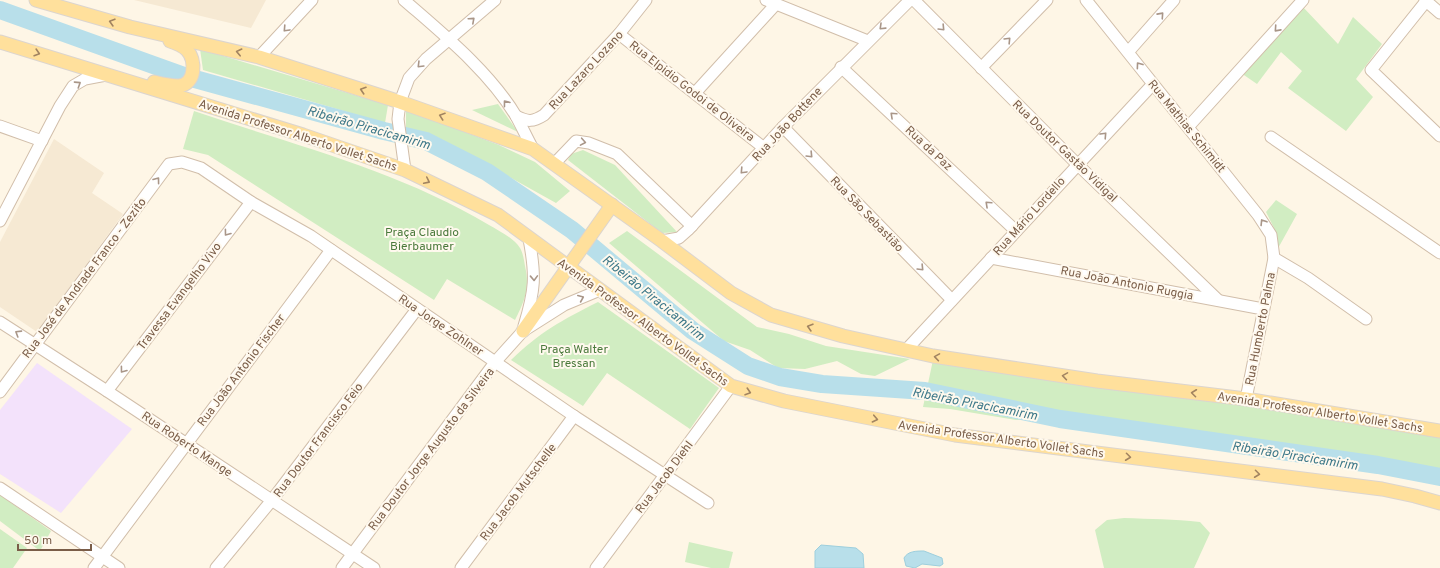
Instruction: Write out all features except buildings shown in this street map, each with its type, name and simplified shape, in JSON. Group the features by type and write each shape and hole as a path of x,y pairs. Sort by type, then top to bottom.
{"main road":[{"name":"Avenida Professor Alberto Vollet Sachs","path":"36,0 130,27 259,57 400,102 533,149 662,241 731,293 771,315 843,336 933,356 1098,381 1246,399 1440,431"},
{"path":"106,75 127,74 181,86 189,81 193,74 191,56 181,45 130,27"},
{"name":"Avenida Professor Alberto Vollet Sachs","path":"0,42 303,135 405,170 498,216 732,386 784,402 955,435 1382,489 1440,503"},
{"path":"523,331 612,205"}],"street":[{"path":"259,57 312,0"},
{"path":"404,0 450,40 475,65 516,116 533,149"},
{"path":"405,170 398,119 400,102 409,78 495,0"},
{"name":"Rua Lazaro Lozano","path":"516,116 528,122 535,121 544,115 620,34 646,0"},
{"name":"Rua João Bottene","path":"662,241 679,238 692,226 783,127 841,67 910,0"},
{"name":"Rua Doutor Gastão Vidigal","path":"914,0 1077,164 1218,300"},
{"path":"981,68 1047,0"},
{"name":"Rua Mathias Schimidt","path":"1086,0 1129,51 1153,84 1189,126 1258,215 1271,235 1274,258"},
{"path":"1129,51 1174,0"},
{"path":"1189,126 1303,0"},
{"path":"1440,13 1426,0 1371,70 1440,136"},
{"path":"695,93 771,2 868,41"},
{"name":"Rua Elpidio Godoi de Oliveira","path":"620,34 764,148"},
{"name":"Rua da Paz","path":"841,67 1016,231"},
{"path":"0,221 60,106 73,86 85,79 106,75"},
{"name":"Rua Mário Lordello","path":"906,350 1077,164 1153,84"},
{"path":"0,126 42,141"},
{"name":"Rua São Sebastião","path":"783,127 952,300"},
{"path":"1271,137 1440,253"},
{"path":"554,164 576,141 589,143 617,154 692,226"},
{"name":"Rua Jorge Zohlner","path":"169,164 182,162 200,168 251,202 311,236 496,361 574,416 708,503"},
{"name":"Rua José de Andrade Franco - Zezito","path":"0,392 169,164"},
{"name":"Travessa Evangelho Vivo","path":"107,390 251,202"},
{"name":"Rua Doutor Jorge Augusto da Silveira","path":"523,331 533,298 535,282 529,239"},
{"name":"Rua João Antonio Fischer","path":"94,568 331,250"},
{"name":"Rua João Antonio Ruggia","path":"991,258 1263,309"},
{"path":"1274,258 1308,278 1366,319"},
{"name":"Rua Humberto Palma","path":"1246,399 1274,258"},
{"name":"Rua Doutor Jorge Augusto da Silveira","path":"342,568 496,361 523,331 564,305 600,290"},
{"name":"Rua Doutor Francisco Feio","path":"216,568 272,500 417,309"},
{"name":"Rua Roberto Mange","path":"0,322 107,390 374,568"},
{"name":"Rua Jacob Diehl","path":"596,568 732,386"},
{"name":"Rua Jacob Mutschelle","path":"461,568 574,416"},
{"path":"0,488 119,568"}],"shaded area":[{"path":"134,0 266,0 251,28"},
{"path":"54,139 104,173 92,193 123,214 37,332 0,307 0,242"},
{"path":"37,363 132,429 61,513 0,474 0,410"}],"green space":[{"path":"1302,6 1338,44 1353,17 1382,44 1356,79 1373,97 1346,131 1288,88 1302,71 1281,52 1257,84 1241,73"},
{"path":"200,49 388,105 385,123 203,70"},
{"path":"498,104 518,132 472,110"},
{"path":"406,110 499,145 535,162 570,191 556,203 439,138 406,129"},
{"name":"Praça Claudio Bierbaumer","path":"194,111 344,160 382,174 454,206 506,235 517,244 521,250 527,281 526,294 515,320 447,279 434,300 208,155 183,149"},
{"path":"583,150 615,165 677,232 662,233 568,160 571,154"},
{"path":"1276,200 1297,214 1276,252 1274,228 1266,212"},
{"path":"627,231 757,327 789,334 826,346 910,359 875,376 861,374 837,361 805,369 778,368 750,350 724,341 609,243"},
{"name":"Praça Walter Bressan","path":"598,302 719,388 690,429 607,373 583,406 511,360 552,327"},
{"path":"933,360 1249,403 1440,435 1440,473 1280,447 1064,416 1016,420 950,409 923,407"},
{"path":"0,495 51,531 40,551 0,521"},
{"path":"1124,518 1200,522 1210,533 1194,568 1104,568 1095,530 1107,520"},
{"path":"0,529 27,548 13,568 0,568"},
{"path":"689,542 733,552 729,568 711,568 685,562"}],"water":[{"path":"821,545 856,548 863,554 864,568 815,568 815,551"},
{"path":"915,551 924,551 942,558 943,564 940,566 922,564 915,568 906,566 904,558 908,554"}],"waterway":[{"name":"Ribeirão Piracicamirim","path":"0,10 184,76 384,131 426,141 487,172 572,230 693,331 748,366 780,377 822,384 925,391 1060,419 1378,465 1440,477"}]}
